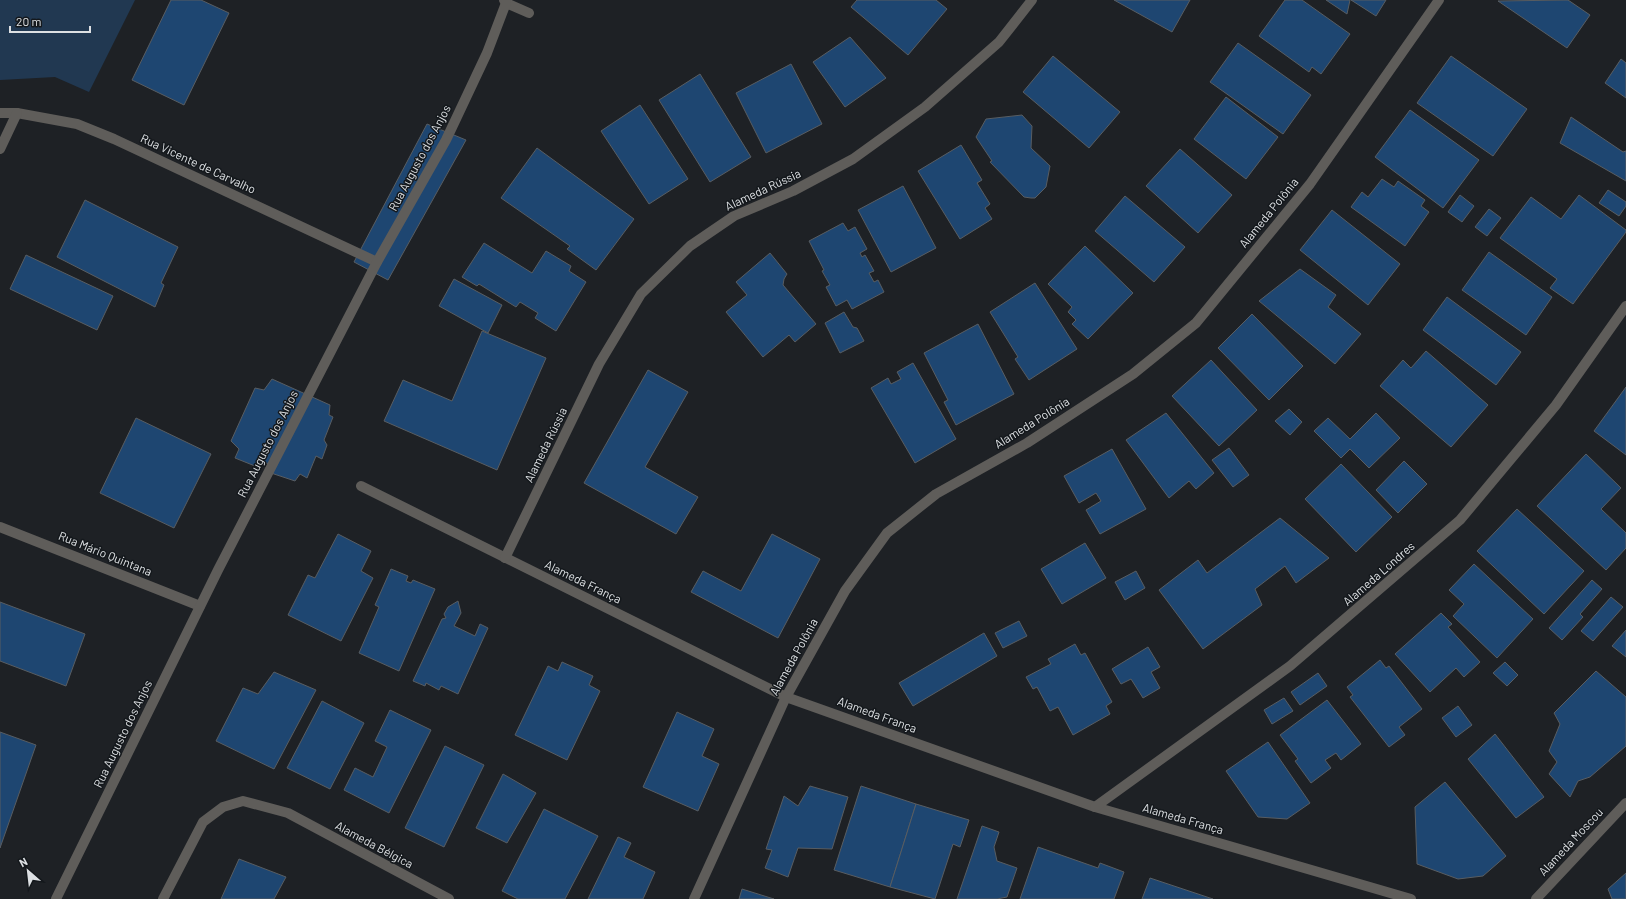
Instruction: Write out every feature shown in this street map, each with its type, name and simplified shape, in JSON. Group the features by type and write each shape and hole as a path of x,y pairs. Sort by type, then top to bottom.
{"street":[{"name":"Alameda Rússia","path":"505,558 599,364 642,294 690,246 734,216 793,191 853,159 925,107 999,42 1032,0"},
{"name":"Alameda Polônia","path":"694,899 786,697 845,591 886,533 936,494 1027,443 1133,374 1196,323 1310,184 1438,0"},
{"path":"505,1 529,13"},
{"name":"Rua Augusto dos Anjos","path":"56,899 200,606 377,262 446,140 487,53 505,1"},
{"name":"Rua Vicente de Carvalho","path":"0,113 17,113 77,124 377,262"},
{"path":"0,149 17,113"},
{"name":"Alameda Londres","path":"1095,807 1290,666 1460,520 1556,405 1626,306"},
{"name":"Alameda França","path":"361,486 786,697 1095,807 1411,899"},
{"name":"Rua Mário Quintana","path":"0,527 200,606"},
{"name":"Alameda Bélgica","path":"163,899 204,822 223,807 243,801 288,813 449,899"},
{"name":"Alameda Moscou","path":"1536,899 1626,803"}],"shaded area":[{"path":"0,0 135,0 89,92 55,77 0,80"}],"building":[{"path":"171,0 201,0 229,13 184,105 132,80"},
{"path":"857,0 936,0 947,9 908,55 851,7"},
{"path":"1114,0 1190,0 1172,32"},
{"path":"1285,0 1302,0 1350,34 1321,74 1312,67 1309,72 1259,36"},
{"path":"1326,0 1350,0 1347,14"},
{"path":"1351,0 1386,0 1376,16"},
{"path":"1568,0 1590,15 1567,48 1498,1"},
{"path":"850,37 886,78 845,107 813,62"},
{"path":"1238,43 1311,95 1283,134 1210,82"},
{"path":"1053,56 1120,112 1089,148 1023,92"},
{"path":"1451,56 1527,109 1493,156 1417,103"},
{"path":"1621,59 1626,63 1626,98 1605,83"},
{"path":"791,64 822,124 766,153 736,93"},
{"path":"700,74 751,157 710,182 659,100"},
{"path":"1226,97 1278,137 1246,179 1194,139"},
{"path":"640,105 688,179 649,204 601,131"},
{"path":"1410,110 1479,160 1443,208 1375,157"},
{"path":"1022,115 1032,126 1031,148 1050,166 1046,187 1035,198 1024,197 990,162 992,161 976,137 986,119"},
{"path":"1571,117 1623,152 1626,151 1626,181 1560,143"},
{"path":"427,124 466,140 388,280 354,262"},
{"path":"961,145 982,180 977,183 990,204 985,208 992,219 960,239 918,171"},
{"path":"537,148 634,219 596,270 567,249 570,246 501,198"},
{"path":"1180,149 1232,195 1198,233 1146,186"},
{"path":"1382,179 1394,187 1398,181 1425,200 1421,206 1429,212 1405,246 1351,207 1362,192 1368,197"},
{"path":"903,186 936,248 891,272 858,210"},
{"path":"1608,190 1626,202 1626,206 1619,216 1599,203"},
{"path":"1460,195 1474,206 1462,222 1448,212"},
{"path":"1579,195 1626,230 1626,232 1573,304 1550,288 1557,279 1500,238 1531,197 1561,219"},
{"path":"1125,196 1185,247 1154,282 1095,231"},
{"path":"85,200 178,247 161,283 164,285 155,307 57,257"},
{"path":"1489,209 1501,218 1487,236 1475,227"},
{"path":"1332,210 1400,264 1368,305 1300,250"},
{"path":"843,223 848,231 855,227 867,249 860,253 862,257 865,255 874,271 869,273 874,282 878,280 884,292 852,309 847,300 836,306 826,287 830,285 822,271 824,270 809,241"},
{"path":"484,243 532,273 546,251 571,266 569,271 586,282 556,331 535,318 538,313 520,302 516,307 479,284 477,286 462,277"},
{"path":"1085,246 1133,293 1088,339 1072,324 1076,320 1068,312 1072,307 1048,284"},
{"path":"1489,252 1552,297 1526,335 1462,290"},
{"path":"770,253 787,274 783,285 816,324 795,342 789,335 763,357 726,312 747,295 736,282"},
{"path":"26,255 113,296 97,330 10,289"},
{"path":"1300,269 1336,295 1328,307 1361,334 1335,364 1259,301"},
{"path":"454,279 502,305 488,333 439,306"},
{"path":"1035,283 1077,349 1029,380 1015,359 1018,357 990,312"},
{"path":"1447,297 1521,352 1496,385 1423,330"},
{"path":"844,312 853,327 857,328 864,341 840,353 825,323"},
{"path":"1252,314 1303,366 1269,400 1218,348"},
{"path":"978,324 1014,394 956,425 944,402 948,400 924,353"},
{"path":"482,331 546,358 497,470 384,421 403,380 452,401"},
{"path":"1426,351 1488,405 1451,447 1380,386 1403,360 1411,368"},
{"path":"1211,360 1257,410 1219,446 1172,396"},
{"path":"913,363 956,439 915,463 871,388 888,378 891,384 901,379 897,372"},
{"path":"648,370 688,392 645,467 698,497 676,534 584,483"},
{"path":"272,379 330,405 329,415 333,417 324,440 327,445 322,459 316,456 307,478 300,474 295,481 271,473 275,468 261,460 255,466 235,458 239,449 231,441 255,388 264,390"},
{"path":"1626,387 1626,455 1594,431"},
{"path":"1289,409 1302,422 1290,435 1275,421"},
{"path":"1166,413 1214,473 1196,489 1189,481 1169,498 1126,440"},
{"path":"1376,413 1400,438 1369,468 1350,449 1341,458 1314,431 1328,418 1350,439"},
{"path":"136,418 211,454 174,528 100,493"},
{"path":"1229,448 1249,475 1233,487 1212,460"},
{"path":"1112,449 1146,509 1100,534 1086,510 1101,501 1096,493 1079,503 1064,476"},
{"path":"1586,454 1621,488 1601,509 1626,533 1626,548 1606,570 1537,506"},
{"path":"1404,461 1427,484 1398,513 1376,490"},
{"path":"1341,464 1392,517 1356,552 1305,499"},
{"path":"1517,509 1584,571 1544,614 1477,551"},
{"path":"1280,518 1329,558 1296,583 1285,566 1255,589 1262,605 1203,649 1159,590 1198,560 1207,573"},
{"path":"338,534 371,551 361,571 373,578 341,641 288,615 308,575 315,578"},
{"path":"772,534 820,559 778,638 691,592 703,571 741,591"},
{"path":"1085,543 1106,578 1062,604 1041,569"},
{"path":"1474,564 1533,619 1497,658 1453,616 1464,604 1449,590"},
{"path":"391,569 408,576 406,581 411,583 413,580 435,589 399,671 359,653 379,607 375,605"},
{"path":"1136,571 1145,588 1125,600 1115,582"},
{"path":"1592,580 1602,589 1580,614 1583,617 1562,640 1549,628"},
{"path":"1611,597 1623,607 1593,641 1581,631"},
{"path":"458,601 461,613 454,626 475,636 480,624 488,628 458,694 441,686 439,690 426,683 425,686 413,681 442,619 446,618 444,614 448,607"},
{"path":"0,602 85,634 66,686 0,661"},
{"path":"1441,613 1452,624 1448,627 1480,662 1464,677 1456,668 1430,692 1395,654"},
{"path":"1019,621 1027,636 1003,648 995,633"},
{"path":"1626,630 1626,657 1612,646"},
{"path":"984,633 997,656 913,706 899,683"},
{"path":"1075,644 1081,655 1085,653 1112,702 1106,706 1110,714 1073,735 1058,707 1050,711 1037,687 1033,689 1026,677 1051,664 1048,659"},
{"path":"1148,647 1160,667 1151,672 1160,688 1143,698 1131,679 1121,684 1112,669"},
{"path":"1380,660 1386,668 1389,666 1422,709 1399,727 1405,735 1389,747 1350,697 1353,695 1347,687"},
{"path":"562,662 593,676 589,685 600,691 567,760 515,735 548,666 558,671"},
{"path":"1505,662 1518,675 1507,686 1493,673"},
{"path":"1596,671 1626,697 1626,746 1590,777 1578,781 1570,797 1549,774 1557,762 1549,751 1560,724 1554,713"},
{"path":"274,672 316,690 274,769 216,741 243,688 258,694"},
{"path":"1318,673 1327,686 1300,705 1291,692"},
{"path":"1284,698 1293,711 1272,724 1264,710"},
{"path":"1327,700 1361,744 1341,760 1336,753 1325,760 1331,768 1311,783 1295,761 1298,759 1280,735"},
{"path":"322,701 364,723 330,789 287,768"},
{"path":"1458,706 1472,725 1456,737 1442,718"},
{"path":"390,710 431,730 389,813 344,790 355,768 373,777 387,747 375,741"},
{"path":"677,712 714,729 702,756 719,764 698,811 643,787"},
{"path":"0,732 36,745 0,848"},
{"path":"1495,734 1544,797 1516,818 1468,759"},
{"path":"1268,742 1310,803 1287,819 1258,817 1226,771"},
{"path":"445,746 484,765 444,847 405,828"},
{"path":"503,774 536,793 507,843 476,828"},
{"path":"1445,782 1506,856 1483,876 1458,879 1417,864 1415,807"},
{"path":"810,786 848,797 832,849 798,848 788,877 765,868 772,850 766,849 784,796 798,806"},
{"path":"861,786 916,804 890,887 834,870"},
{"path":"916,804 969,820 960,847 953,844 935,899 890,887"},
{"path":"544,809 598,836 565,899 518,899 502,891"},
{"path":"982,826 999,832 994,847 997,861 1017,868 1007,897 997,899 957,899"},
{"path":"618,837 631,843 624,857 655,872 643,899 588,899"},
{"path":"1038,847 1098,868 1100,863 1124,872 1114,899 1020,899"},
{"path":"239,859 286,877 274,899 221,899"},
{"path":"1626,873 1626,899 1612,899 1608,889"},
{"path":"1150,878 1213,899 1142,899"},
{"path":"742,889 774,899 739,899"}]}
